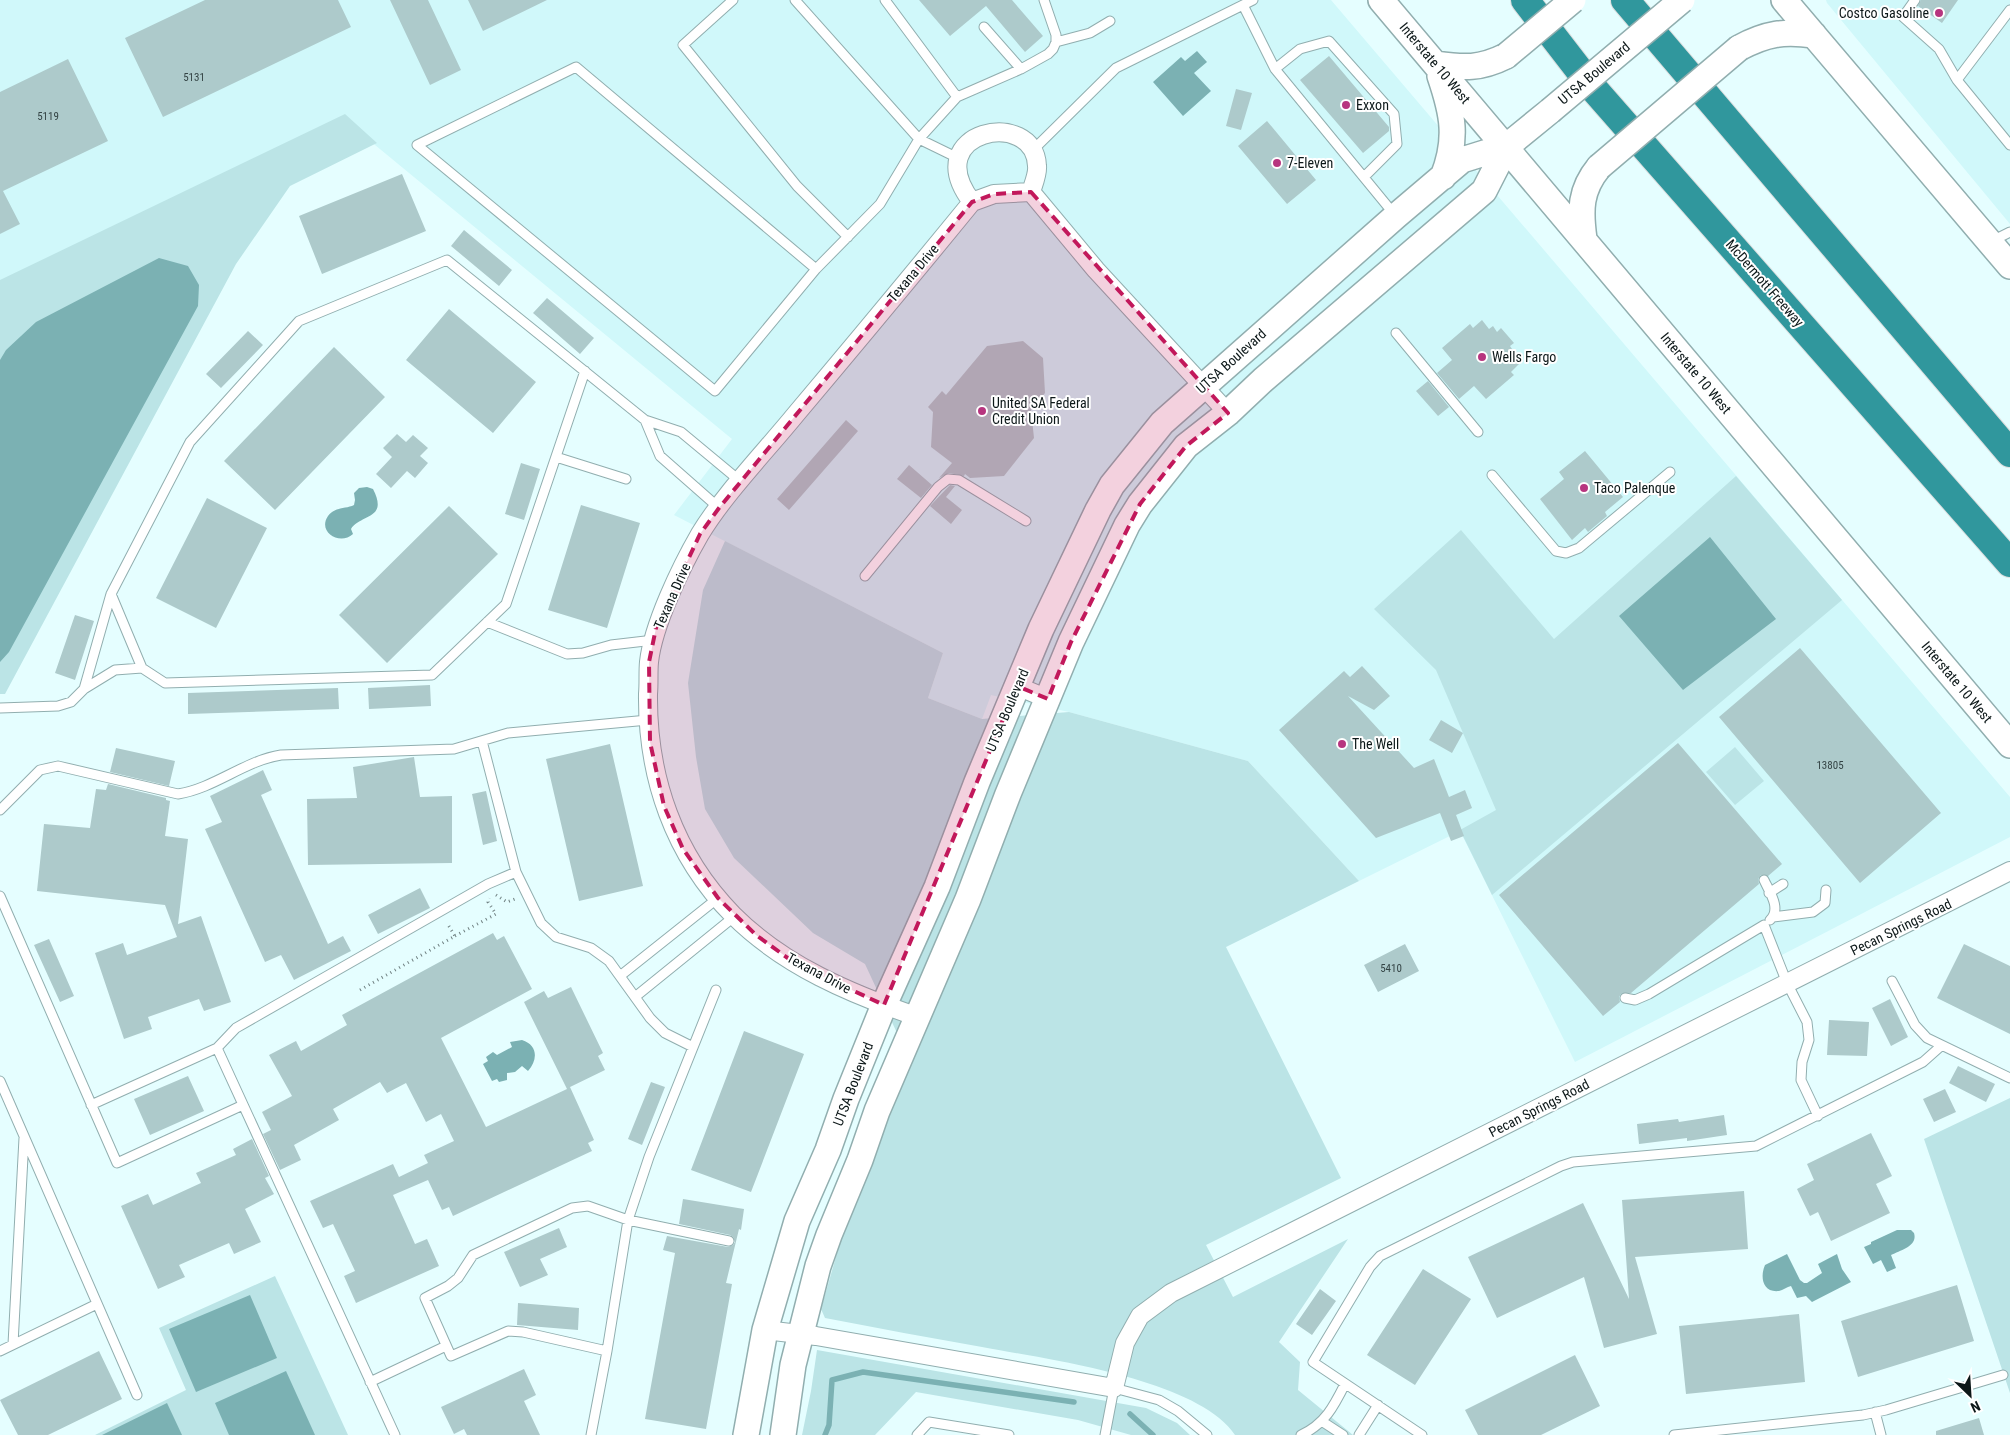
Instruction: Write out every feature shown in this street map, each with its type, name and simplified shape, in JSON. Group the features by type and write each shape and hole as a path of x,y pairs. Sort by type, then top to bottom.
{"highway":[{"name":"McDermott Freeway","path":"1525,0 1593,88 2010,563"},
{"path":"1625,0 2010,454"}],"main road":[{"name":"Interstate 10 West","path":"1382,0 2010,745"},
{"path":"1443,177 1452,150 1452,130 1449,103 1436,64 1464,68 1490,64 1506,56 1573,0"},
{"name":"UTSA Boulevard","path":"746,1435 765,1330 797,1221 828,1150 846,1099 884,1005 936,887 1045,620 1098,510 1112,486 1162,423 1232,359 1396,216 1462,160 1507,146 1682,0"},
{"path":"1784,0 1814,36 2000,237 2010,266"},
{"path":"1803,0 1814,36"},
{"path":"1584,239 1580,214 1583,197 1589,179 1599,167 1740,48 1770,34 1789,32 1814,36"},
{"name":"UTSA Boulevard","path":"783,1435 793,1365 818,1266 828,1235 860,1160 877,1111 968,899 1071,642 1127,525 1140,504 1186,446 1228,413 1263,380 1484,191 1507,146"}],"street":[{"path":"998,132 1021,136 1032,150 1037,166 1031,192 994,194 972,202 962,189 958,176 958,158 965,145 981,134 998,132"},
{"path":"1031,192 1096,270 1228,413"},
{"name":"Texana Drive","path":"918,1017 840,987 796,964 756,935 718,898 683,849 664,806 650,742 648,720 649,662 656,628 700,534 740,482 972,202"},
{"path":"1017,686 1048,699"},
{"name":"Pecan Springs Road","path":"1114,1388 1125,1343 1140,1316 1171,1293 2010,871"},
{"path":"765,1330 801,1334 1114,1388"}],"lane":[{"path":"733,0 683,45 797,186 848,236"},
{"path":"795,0 919,139 958,158"},
{"path":"885,0 956,97"},
{"path":"816,268 576,67 416,145 715,391 816,268 880,204 919,139 956,97 1021,69 1054,49 1056,35 1044,0"},
{"path":"1032,150 1116,68 1253,0"},
{"path":"1915,0 1902,17 1939,49 1957,80 2010,145"},
{"path":"1243,5 1275,69 1396,216"},
{"path":"1957,80 2010,10"},
{"path":"1056,42 1090,33 1110,21"},
{"path":"984,27 1021,69"},
{"path":"1275,69 1300,49 1329,41 1394,114 1398,144 1364,177"},
{"path":"84,689 111,594 190,442 299,321 447,260 645,420 681,432 740,482"},
{"path":"1396,333 1478,432"},
{"path":"111,594 142,668 165,683 432,674 506,604 585,372"},
{"path":"645,420 660,456 719,508"},
{"path":"556,457 626,479"},
{"path":"1492,475 1556,551 1566,553 1579,548 1670,472"},
{"path":"865,576 938,487 948,479 959,480 1026,521"},
{"path":"487,622 568,654 583,653 611,645 654,640"},
{"path":"0,708 58,706 70,702 84,689 115,670 142,668"},
{"path":"0,810 40,770 58,766 178,794 196,792 264,757 454,749 508,733 648,720"},
{"path":"482,742 516,872 541,923 556,937 591,948 609,961 650,1018 665,1033 693,1047"},
{"path":"91,1105 217,1048 236,1028 488,884 516,872"},
{"path":"1764,880 1776,905 1774,917"},
{"path":"1770,893 1782,884"},
{"path":"1625,998 1635,1000 1649,994 1764,925 1774,917 1813,912 1825,903 1826,890"},
{"path":"0,896 117,1163 243,1105"},
{"path":"620,976 718,898"},
{"path":"635,997 735,916"},
{"path":"1764,925 1788,983 1808,1022 1809,1040 1802,1062 1801,1080 1818,1116"},
{"path":"1892,981 1915,1025 1927,1038 2010,1078"},
{"path":"591,1435 607,1351 628,1220 649,1157 716,990"},
{"path":"1422,1435 1313,1362 1370,1267 1380,1256 1573,1162 1756,1146 1923,1062 1941,1046"},
{"path":"217,1048 394,1435"},
{"path":"0,1081 137,1395"},
{"path":"13,1344 24,1135"},
{"path":"607,1351 523,1332 508,1331 451,1356 425,1298 448,1286 458,1278 473,1255 572,1208 588,1206 628,1220 729,1242"},
{"path":"0,1351 97,1304"},
{"path":"370,1382 446,1346"},
{"path":"1674,1435 1735,1432 1875,1412 2003,1376"},
{"path":"1301,1435 1323,1422 1332,1410 1345,1384"},
{"path":"1105,1435 1114,1388 1159,1400 1178,1411 1207,1435"},
{"path":"1359,1435 1378,1405"},
{"path":"1875,1412 1881,1435"},
{"path":"917,1435 929,1422 1009,1435"},
{"path":"1323,1422 1343,1435"}],"path":[{"path":"360,990 496,914 488,902 489,897 495,895 507,902 526,893"},
{"path":"441,911 455,936"}],"highlighted area":[{"path":"1031,192 1228,413 1186,446 1140,504 1071,642 1048,699 1017,686 884,1005 796,964 756,935 718,898 683,849 664,806 650,742 649,662 656,628 700,534 719,508 972,202 994,194"}],"shaded area":[{"path":"0,0 1331,0 2010,797 2010,837 1575,1062 1460,831 1359,881 1248,761 1069,712 991,695 982,719 928,698 943,653 674,515 732,439 352,126 0,296"},
{"path":"1826,0 2010,0 2010,224 1827,3"},
{"path":"1197,51 1207,62 1194,73 1211,91 1183,116 1153,82 1181,57 1185,61"},
{"path":"345,114 377,143 290,186 236,264 5,694 0,694 0,280"},
{"path":"159,258 188,266 199,285 198,306 9,652 0,662 0,360 6,350 36,322"},
{"path":"1736,476 1842,600 1492,895 1460,830 1496,810 1436,670 1374,609 1461,530 1554,639"},
{"path":"367,487 373,489 377,499 378,506 375,511 355,524 351,529 353,534 348,537 336,538 332,536 325,527 328,516 337,510 354,505 354,493 359,488"},
{"path":"1710,537 1776,619 1683,690 1619,616"},
{"path":"725,541 943,653 928,698 982,719 1069,712 1248,761 1359,881 1226,947 1341,1178 1206,1245 1233,1297 1348,1239 1279,1342 1300,1362 1298,1390 1353,1435 1235,1435 1216,1416 1189,1399 1156,1386 1119,1375 1080,1365 825,1318 821,1309 846,1222 910,1061 865,964 813,933 734,858 705,809 696,757 688,683 703,590"},
{"path":"1735,747 1764,781 1735,805 1706,772"},
{"path":"522,1040 534,1049 535,1058 531,1067 528,1071 522,1066 515,1072 507,1073 507,1080 499,1082 497,1079 492,1081 483,1064 488,1061 486,1057 493,1052 497,1055 512,1047 510,1042"},
{"path":"2010,1098 2010,1393 1924,1139"},
{"path":"1897,1230 1911,1230 1915,1237 1908,1247 1891,1255 1896,1268 1887,1272 1881,1260 1873,1264 1864,1247"},
{"path":"1787,1254 1800,1280 1807,1283 1822,1273 1818,1264 1837,1254 1842,1269 1851,1282 1812,1302 1806,1296 1797,1298 1791,1286 1779,1291 1773,1291 1766,1287 1764,1283 1763,1269 1765,1265"},
{"path":"275,1276 348,1435 95,1435 186,1390 159,1328"},
{"path":"250,1295 277,1358 196,1392 169,1329"},
{"path":"817,1350 1146,1408 1177,1423 1190,1435 1131,1435 1078,1420 916,1392 875,1435 802,1435"},
{"path":"286,1371 315,1435 229,1435 215,1403"},
{"path":"167,1403 182,1435 102,1435"}],"building":[{"path":"205,0 338,0 351,27 163,117 125,38"},
{"path":"390,0 428,0 461,70 430,85"},
{"path":"468,0 547,0 483,31"},
{"path":"919,0 1012,0 1043,36 1025,52 986,6 950,36"},
{"name":"Costco Gasoline","path":"1921,0 1958,0 1942,23 1918,6"},
{"name":"Exxon","path":"1329,56 1389,127 1389,131 1363,153 1300,80"},
{"path":"68,59 108,141 3,191 20,224 0,234 0,92"},
{"path":"1236,89 1252,93 1241,130 1226,126"},
{"name":"7-Eleven","path":"1267,121 1316,180 1287,204 1238,146"},
{"path":"402,174 426,231 322,274 299,216"},
{"path":"464,230 512,270 499,286 451,246"},
{"path":"547,298 594,338 580,354 533,313"},
{"path":"449,309 536,382 493,433 406,360"},
{"name":"Wells Fargo","path":"1482,320 1489,329 1493,326 1497,332 1501,328 1514,343 1510,346 1514,352 1511,355 1519,364 1511,372 1514,375 1486,399 1474,386 1459,399 1437,373 1452,360 1442,348 1470,324 1473,328"},
{"path":"248,331 263,345 221,388 206,374"},
{"name":"United SA Federal Credit Union","path":"1023,341 1043,358 1045,393 1031,410 1034,438 1004,476 970,478 965,474 964,476 949,473 939,478 952,463 931,447 933,412 928,407 942,391 946,395 987,346"},
{"path":"334,347 385,397 275,510 224,461"},
{"path":"1428,381 1449,407 1438,416 1416,391"},
{"path":"846,420 858,431 789,510 777,499"},
{"path":"397,434 406,442 413,435 428,448 420,456 428,463 415,478 407,471 391,488 376,474 392,457 383,448"},
{"name":"Taco Palenque","path":"1585,451 1623,497 1605,512 1607,516 1588,532 1585,528 1572,540 1540,499 1564,479 1559,472"},
{"path":"521,463 540,469 524,520 505,514"},
{"path":"909,465 932,485 921,498 897,479"},
{"path":"950,485 955,486 946,497 962,510 951,524 930,506"},
{"path":"207,498 267,528 216,628 156,598"},
{"path":"581,505 640,523 607,628 548,610"},
{"path":"449,506 498,554 387,663 339,615"},
{"path":"75,615 94,621 75,680 55,673"},
{"path":"1800,648 1941,813 1860,883 1719,717"},
{"name":"The Well","path":"1362,666 1390,696 1374,710 1348,696 1414,768 1434,759 1449,797 1465,790 1472,808 1456,815 1464,836 1451,841 1440,813 1376,838 1279,730 1344,671 1350,677"},
{"path":"430,685 431,706 369,709 368,688"},
{"path":"338,688 339,709 188,714 188,693"},
{"path":"1441,720 1463,733 1452,753 1429,740"},
{"path":"1678,743 1782,864 1768,876 1761,875 1758,879 1759,884 1631,993 1621,994 1619,997 1620,1002 1603,1016 1499,895"},
{"path":"610,744 643,886 579,901 546,759"},
{"path":"116,748 175,761 169,786 110,772"},
{"path":"414,757 420,797 452,796 452,863 308,865 307,799 357,798 353,767"},
{"path":"263,770 272,790 261,795 328,944 343,936 351,951 294,980 281,955 265,962 205,829 222,822 210,796"},
{"path":"108,784 166,798 166,800 170,801 165,836 188,839 178,924 201,916 231,1002 204,1011 199,999 148,1017 152,1029 124,1039 95,953 123,943 127,955 177,937 165,905 37,891 44,824 90,828 96,789 106,790"},
{"path":"486,791 497,841 483,845 472,794"},
{"path":"420,888 430,908 378,934 368,915"},
{"path":"493,933 497,940 504,936 532,989 441,1038 486,1127 567,1089 524,1002 544,991 548,998 571,987 603,1053 598,1056 605,1070 570,1087 594,1140 588,1143 592,1151 453,1216 449,1207 442,1210 428,1180 393,1195 415,1244 427,1239 439,1266 356,1303 344,1276 355,1271 333,1224 323,1228 310,1201 393,1164 399,1177 428,1163 424,1155 454,1141 441,1114 426,1122 406,1083 387,1093 380,1082 333,1109 339,1120 294,1145 301,1160 280,1170 263,1134 271,1130 262,1112 292,1096 269,1055 296,1041 301,1051 347,1025 342,1015"},
{"path":"49,939 74,996 60,1002 34,945"},
{"path":"1405,944 1419,971 1378,992 1364,965"},
{"path":"1964,944 2010,966 2010,1034 1937,998"},
{"path":"1890,999 1908,1037 1891,1046 1872,1008"},
{"path":"1829,1020 1869,1022 1867,1056 1827,1055"},
{"path":"744,1031 804,1054 751,1192 691,1170"},
{"path":"1958,1066 1995,1084 1986,1102 1949,1083"},
{"path":"188,1076 204,1111 150,1135 134,1099"},
{"path":"651,1082 665,1087 642,1145 628,1139"},
{"path":"1945,1089 1956,1112 1934,1122 1923,1099"},
{"path":"1724,1115 1727,1135 1687,1141 1687,1138 1639,1144 1637,1124 1678,1119 1679,1122"},
{"path":"1871,1133 1892,1176 1876,1184 1890,1213 1831,1241 1818,1212 1810,1216 1797,1189 1814,1180 1807,1164"},
{"path":"252,1139 269,1176 265,1178 274,1194 245,1209 261,1242 234,1254 229,1243 179,1265 185,1277 158,1289 121,1206 148,1194 153,1205 201,1183 196,1173 236,1155 233,1149"},
{"path":"1744,1191 1748,1249 1635,1257 1657,1334 1604,1348 1584,1277 1497,1318 1468,1257 1583,1203 1629,1299 1622,1200"},
{"path":"683,1199 744,1209 741,1230 739,1229 726,1283 732,1284 706,1429 645,1419 675,1253 663,1250 667,1236 728,1247 735,1242 730,1235 679,1224"},
{"path":"559,1228 567,1247 540,1259 548,1275 520,1287 504,1252"},
{"path":"1423,1269 1471,1299 1415,1385 1367,1355"},
{"path":"1957,1285 1974,1341 1858,1377 1841,1321"},
{"path":"1320,1289 1336,1301 1312,1335 1296,1324"},
{"path":"518,1303 579,1308 578,1330 517,1325"},
{"path":"1799,1314 1805,1382 1686,1394 1679,1326"},
{"path":"99,1351 122,1399 48,1435 18,1435 0,1400"},
{"path":"1575,1355 1600,1406 1541,1435 1478,1435 1465,1410"},
{"path":"524,1369 536,1395 524,1401 540,1435 467,1435 464,1429 454,1434 441,1407"},
{"path":"1979,1418 1984,1435 1936,1435 1936,1431"}],"waterway":[{"path":"825,1435 829,1425 832,1380 863,1372 1074,1402"},
{"path":"1130,1414 1153,1435"}],"place":[{"name":"Costco Gasoline","path":"1939,13"},
{"name":"Exxon","path":"1346,105"},
{"name":"7-Eleven","path":"1277,163"},
{"name":"Wells Fargo","path":"1482,357"},
{"name":"United SA Federal Credit Union","path":"982,411"},
{"name":"Taco Palenque","path":"1584,488"},
{"name":"The Well","path":"1342,744"}]}
